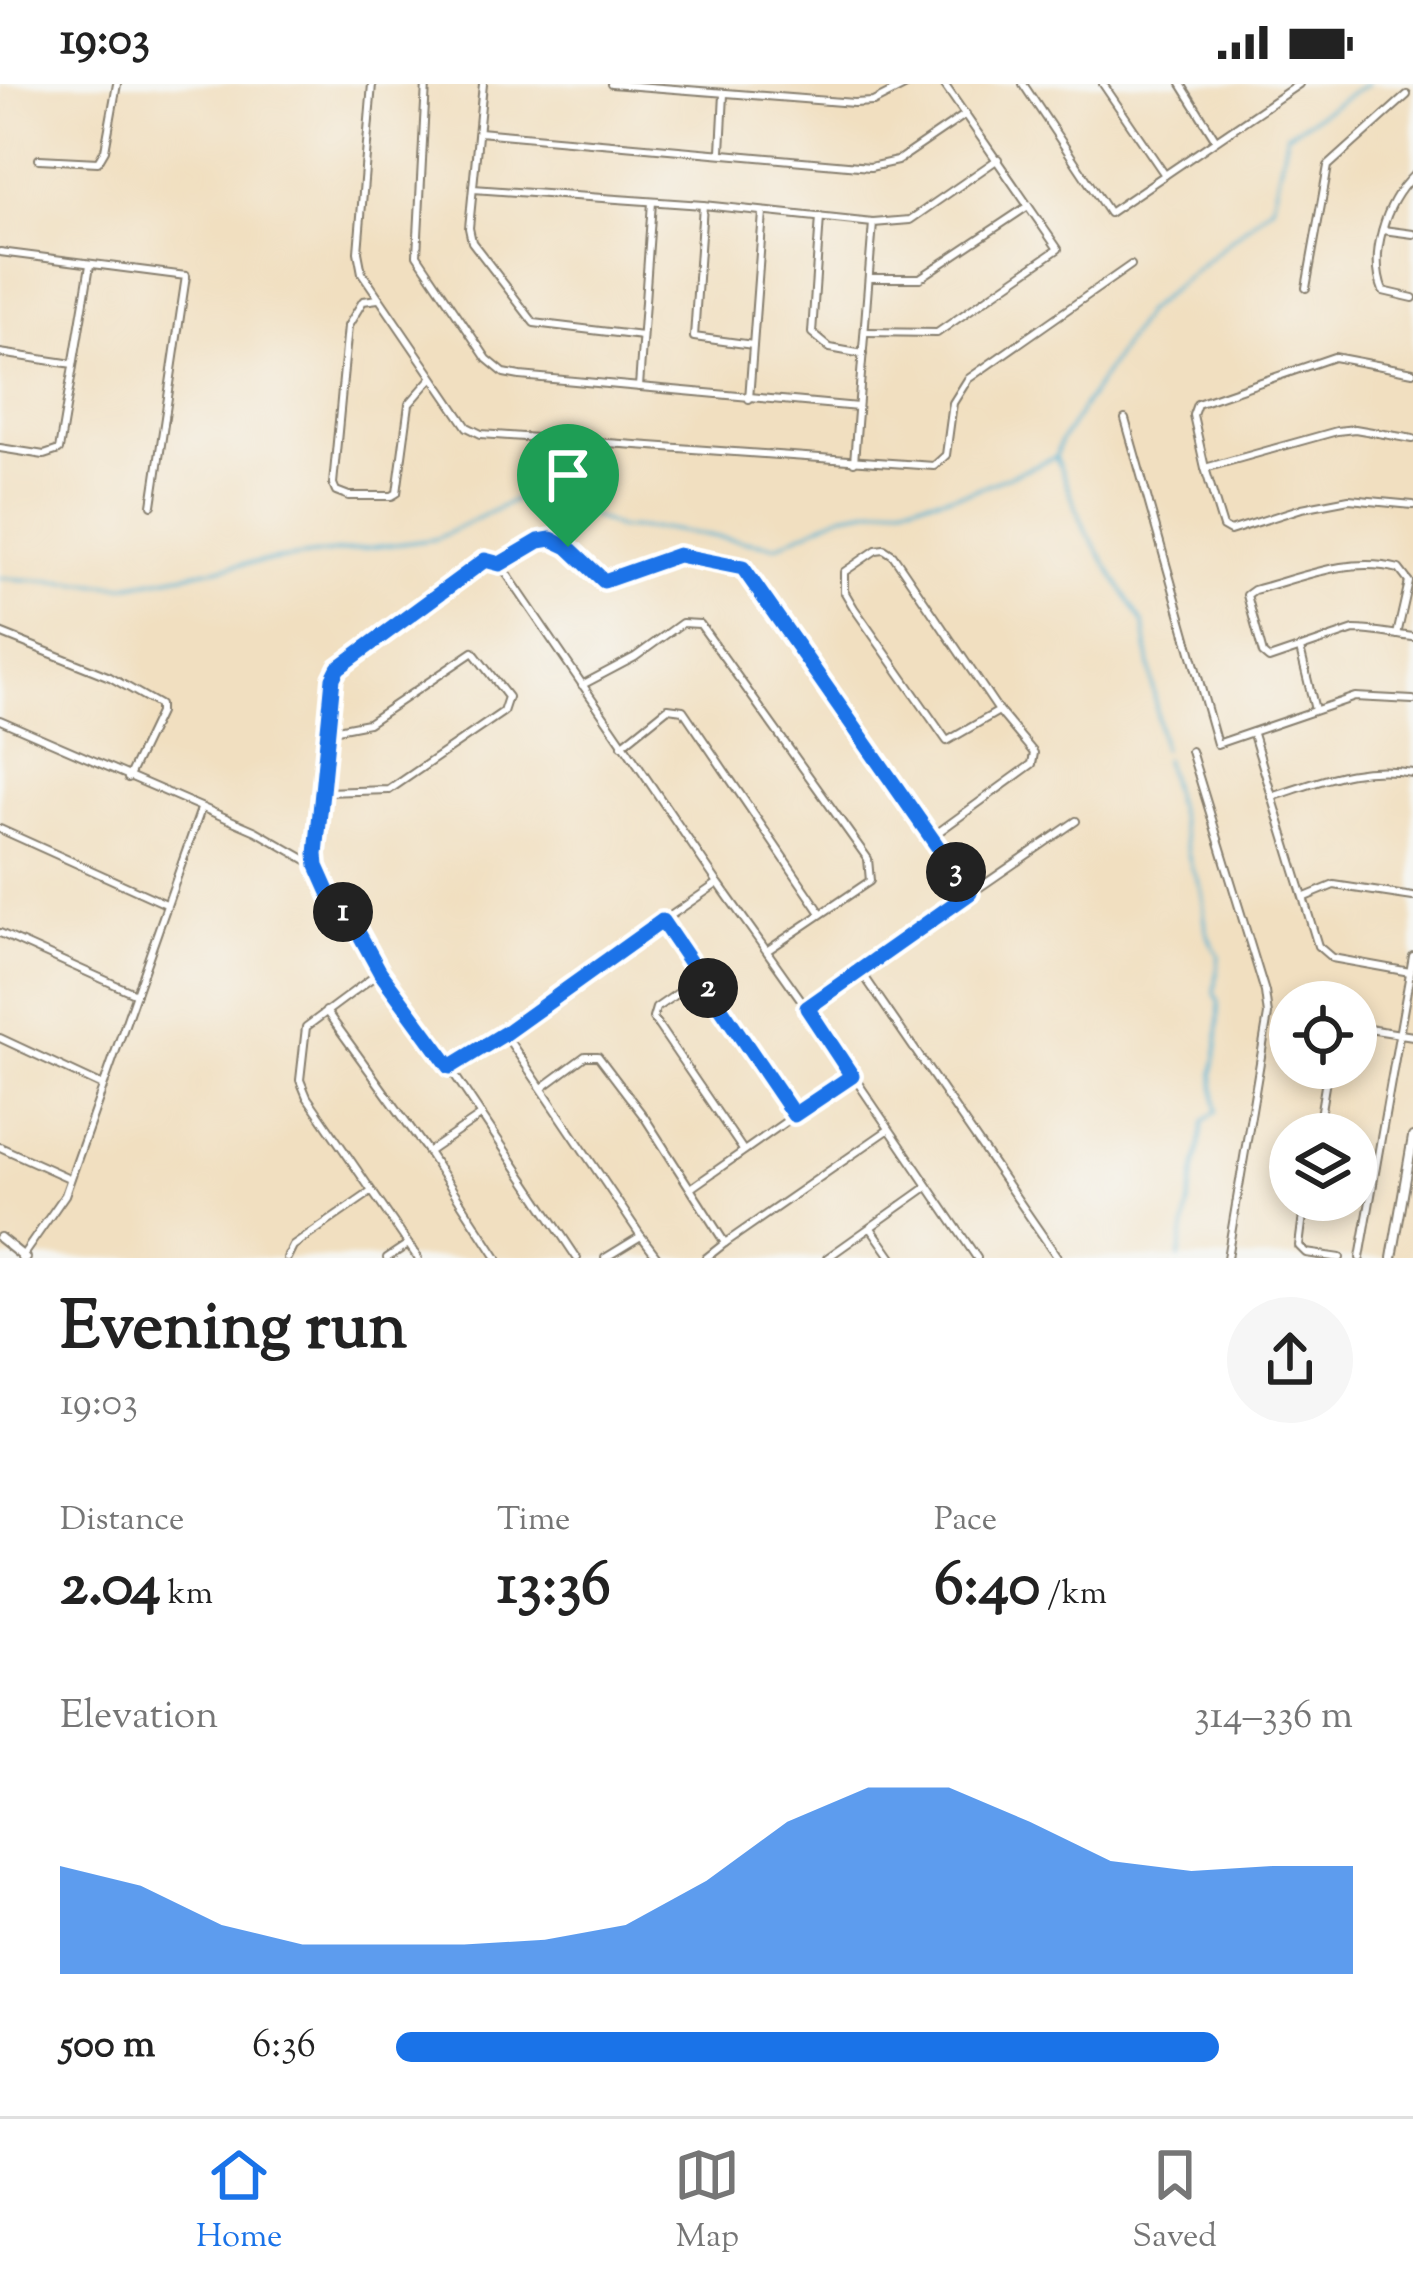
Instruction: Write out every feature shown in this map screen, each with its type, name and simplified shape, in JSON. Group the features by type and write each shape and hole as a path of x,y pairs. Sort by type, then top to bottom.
{"street":[{"path":"39,158 89,164 104,157 117,84"},
{"path":"372,84 358,252 362,273 467,427 481,434 923,467 942,462 952,403 968,379 1131,266"},
{"path":"426,84 417,255 487,359 504,373 859,407"},
{"path":"483,84 469,227 472,242 535,323 642,336"},
{"path":"611,84 873,102 908,84"},
{"path":"773,97 774,84"},
{"path":"865,332 937,333 1058,249 944,84"},
{"path":"1103,84 1165,175"},
{"path":"1181,84 1216,140"},
{"path":"1025,85 1109,213 1299,84"},
{"path":"721,152 724,94"},
{"path":"1306,288 1328,166 1407,95"},
{"path":"479,132 884,166 966,114"},
{"path":"473,189 873,223 910,220 998,158"},
{"path":"1413,176 1393,202 1376,274 1383,291 1413,298"},
{"path":"639,387 652,202"},
{"path":"703,205 694,337 753,345"},
{"path":"870,278 920,278 1028,206"},
{"path":"749,399 763,213"},
{"path":"820,217 812,333 830,348 863,355"},
{"path":"854,462 873,223"},
{"path":"1383,230 1413,235"},
{"path":"0,252 186,276 152,505"},
{"path":"0,448 44,455 59,450 90,265"},
{"path":"377,299 363,301 349,326 336,491 349,496 398,493 409,404 433,378"},
{"path":"0,353 73,364"},
{"path":"1413,372 1334,357 1197,404 1193,415 1223,527 1230,531 1348,499 1413,505"},
{"path":"1125,419 1216,744 1355,697 1413,700"},
{"path":"1205,468 1337,430 1413,439"},
{"path":"500,564 551,539 568,547 604,581 678,555 743,568 970,893"},
{"path":"933,836 1036,760 892,555 876,550 844,572 844,592 947,741 999,711"},
{"path":"578,1258 380,972 351,919 333,902 317,866 333,678 347,658 485,560 500,564 977,1258"},
{"path":"1396,635 1407,577 1400,568 1362,562 1247,595 1264,657 1274,658 1354,630 1396,635 1413,637"},
{"path":"582,685 635,657 682,623 700,624 872,866 870,881 768,950"},
{"path":"0,633 154,700 159,713 128,778"},
{"path":"1300,649 1315,710"},
{"path":"324,792 389,790 503,712 508,697 473,652 368,723 327,730"},
{"path":"622,745 668,708 682,710 821,914"},
{"path":"0,720 256,831 317,866"},
{"path":"1253,734 1324,954 1410,972"},
{"path":"1191,751 1268,1015 1227,1258"},
{"path":"1273,797 1351,770 1413,773"},
{"path":"0,1238 23,1257 52,1220 202,809"},
{"path":"807,1008 1076,821"},
{"path":"0,829 166,904"},
{"path":"450,1067 718,883"},
{"path":"1305,896 1334,885 1413,897"},
{"path":"662,921 794,1115"},
{"path":"0,933 136,994"},
{"path":"1360,1258 1413,956"},
{"path":"860,970 1058,1258"},
{"path":"380,972 304,1033 300,1080 418,1258"},
{"path":"701,977 656,1008 653,1018 743,1150"},
{"path":"326,1011 428,1152 497,1258"},
{"path":"1377,1030 1413,1036"},
{"path":"504,1034 658,1258"},
{"path":"0,1038 103,1086"},
{"path":"542,1088 585,1056 598,1056 725,1244"},
{"path":"691,1188 852,1076"},
{"path":"428,1152 482,1115"},
{"path":"706,1258 888,1130"},
{"path":"1392,1258 1413,1137"},
{"path":"0,1147 69,1178"},
{"path":"827,1258 927,1187"},
{"path":"287,1258 293,1246 371,1192"},
{"path":"1302,1221 1299,1246 1306,1252 1340,1258"},
{"path":"872,1228 892,1258"},
{"path":"604,1258 641,1236"},
{"path":"387,1258 409,1244"}],"waterway":[{"path":"1056,455 1145,312 1272,205 1287,134 1367,84"},
{"path":"0,578 123,586 236,565 436,539 537,489 617,528 665,529 776,546 843,514 966,493 1056,457"},
{"path":"1056,458 1086,531 1144,625 1162,749"},
{"path":"1164,759 1202,891 1207,932 1219,955 1218,1046 1213,1073 1217,1111 1204,1121 1179,1258"}],"route":[{"path":"551,539 568,547 604,581 678,555 743,568 970,893 807,1008 852,1076 794,1115 662,921 450,1067 380,972 351,919 333,902 321,878 316,854 333,678 338,668 485,560 500,564 551,539"}]}
